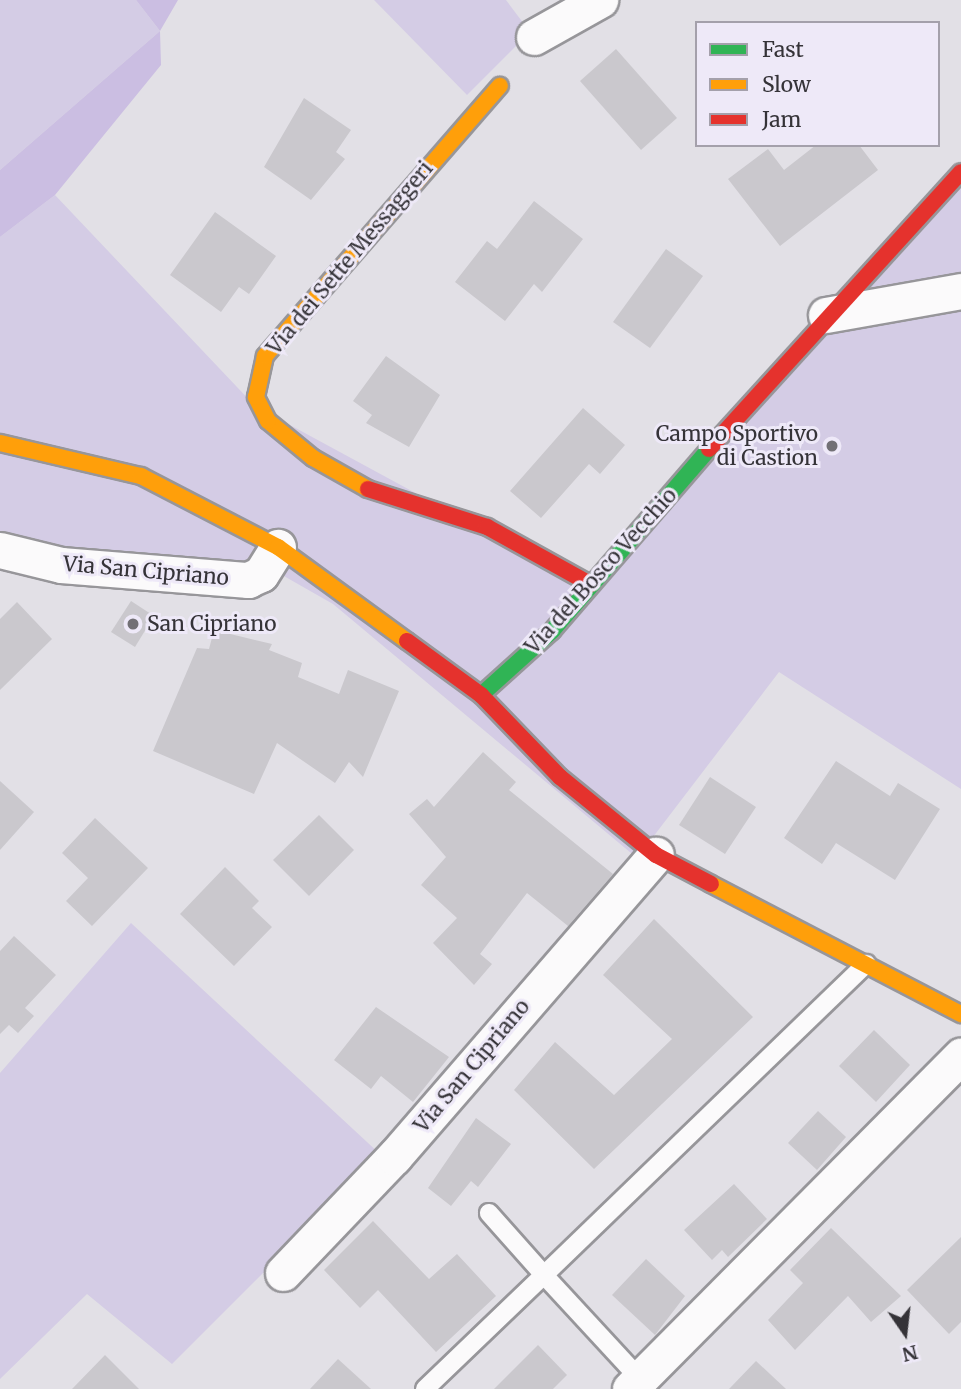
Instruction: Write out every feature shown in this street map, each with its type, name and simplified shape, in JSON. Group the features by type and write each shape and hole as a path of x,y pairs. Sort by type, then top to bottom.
{"street":[{"path":"534,37 600,0"},
{"name":"Via dei Sette Messaggeri","path":"500,86 265,356 256,397 268,421 313,458 370,490 487,527 590,584"},
{"name":"Via del Bosco Vecchio","path":"481,695 552,631 826,315 961,172"},
{"path":"826,315 961,291"},
{"path":"0,443 141,476 278,547 481,695 560,776 656,855 961,1014"},
{"name":"Via San Cipriano","path":"0,550 61,565 248,580 261,574 278,547"},
{"name":"Via San Cipriano","path":"284,1273 394,1157 656,855"},
{"path":"635,1384 961,1056"}],"lane":[{"path":"425,1389 866,964"},
{"path":"489,1213 635,1384"}],"shaded area":[{"path":"0,0 136,0 160,31 0,170"},
{"path":"136,0 178,0 160,31"},
{"path":"374,0 506,0 530,32 467,95"},
{"path":"160,31 161,65 55,195 0,237 0,170"},
{"path":"961,171 961,789 779,672 637,858 333,604 254,559 250,567 47,551 0,537 0,237 55,195 255,406 587,586"},
{"path":"131,923 381,1155 172,1364 87,1294 0,1379 0,1073"}],"building":[{"path":"616,49 677,118 641,150 580,81"},
{"path":"304,98 351,130 336,152 345,159 311,200 264,167"},
{"path":"813,147 861,147 878,170 780,246 728,179 768,149 784,170"},
{"path":"534,201 583,239 542,292 534,284 505,321 455,282 487,241 497,249"},
{"path":"215,212 276,256 249,294 239,287 221,312 170,275"},
{"path":"666,249 703,276 650,348 613,322"},
{"path":"386,356 440,395 409,447 366,423 372,415 353,401"},
{"path":"583,408 625,445 600,474 589,464 541,518 510,491"},
{"path":"131,601 154,616 135,647 111,632"},
{"path":"17,602 52,639 0,690 0,619"},
{"path":"214,630 272,644 269,650 302,663 298,677 339,694 348,670 399,691 363,777 349,762 335,783 277,743 254,794 153,751 197,648 209,649"},
{"path":"483,752 516,782 509,790 613,874 568,926 527,893 480,954 492,964 474,985 433,943 457,918 421,885 446,857 409,814 427,799 434,807"},
{"path":"836,761 890,796 898,783 940,809 895,880 836,843 822,864 784,838"},
{"path":"710,777 756,807 725,854 679,825"},
{"path":"0,781 34,812 0,850"},
{"path":"319,815 354,850 309,896 273,860"},
{"path":"95,818 148,868 92,926 66,901 88,878 62,853"},
{"path":"225,867 259,901 252,908 272,927 234,966 180,914"},
{"path":"654,919 753,1017 594,1169 514,1090 555,1042 614,1095 672,1039 603,975"},
{"path":"14,936 56,975 25,1008 34,1016 18,1033 9,1025 0,1034 0,951"},
{"path":"376,1007 449,1057 413,1102 381,1076 371,1089 334,1060"},
{"path":"874,1030 910,1065 876,1102 839,1066"},
{"path":"818,1111 846,1137 817,1170 788,1143"},
{"path":"476,1118 511,1144 478,1187 471,1181 451,1206 428,1188"},
{"path":"734,1184 767,1219 728,1257 722,1250 712,1260 684,1230"},
{"path":"373,1221 429,1279 457,1254 496,1296 436,1352 378,1290 360,1308 324,1270"},
{"path":"831,1228 901,1296 871,1322 848,1296 795,1350 768,1320 803,1283 790,1270"},
{"path":"961,1237 961,1322 949,1334 907,1290"},
{"path":"646,1259 685,1296 655,1335 612,1295"},
{"path":"538,1345 567,1375 553,1389 494,1389"},
{"path":"105,1355 139,1389 72,1389"},
{"path":"338,1359 371,1389 310,1389"},
{"path":"756,1361 786,1389 729,1389"}],"traffic: fast":[{"path":"481,695 552,631 709,449"}],"traffic: slow":[{"path":"368,489 313,458 268,421 256,397 265,356 500,86"},
{"path":"0,443 141,476 278,547 407,641"},
{"path":"711,884 961,1014"}],"traffic: jam":[{"path":"709,449 961,172"},
{"path":"368,489 487,527 590,584"},
{"path":"407,641 481,695 560,777 656,855 711,884"}],"place":[{"name":"Campo Sportivo di Castion","path":"832,446"},
{"name":"San Cipriano","path":"133,624"}]}
